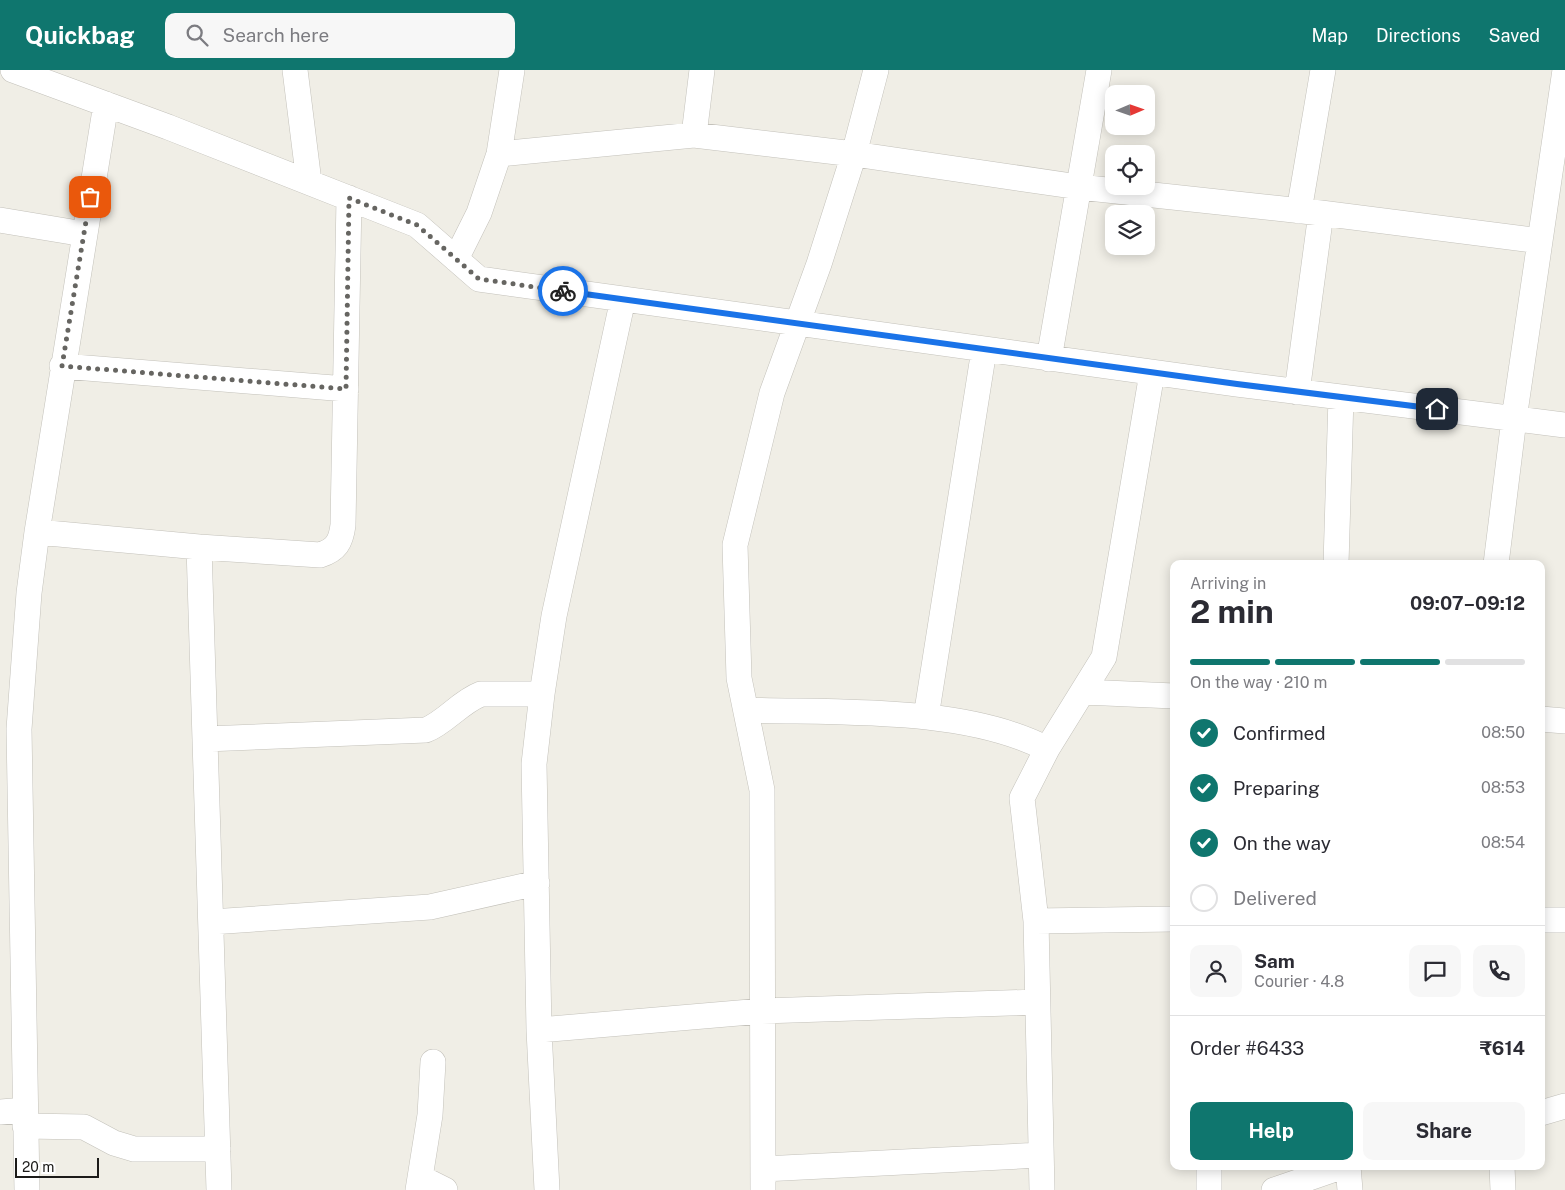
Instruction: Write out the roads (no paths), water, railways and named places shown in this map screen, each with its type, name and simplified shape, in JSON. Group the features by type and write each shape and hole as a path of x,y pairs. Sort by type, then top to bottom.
{"street":[{"path":"14,70 417,225 479,279 1152,373 1565,425"},
{"path":"295,70 309,182"},
{"path":"456,259 479,213 499,154 512,70"},
{"path":"694,135 702,70"},
{"path":"876,70 854,154 799,324 772,393 735,545 739,678 762,790 763,1179 1041,1154"},
{"path":"1049,359 1099,70"},
{"path":"1297,392 1310,212 1323,70"},
{"path":"1496,560 1514,419 1565,70"},
{"path":"27,1190 25,1118 11,959 10,782 19,729 29,593 37,532 62,366 106,104"},
{"path":"499,154 694,135 854,154 1079,187 1310,212 1540,241"},
{"path":"37,532 200,547 320,555 331,551 338,544 343,526 349,198"},
{"path":"0,220 84,234"},
{"path":"547,1190 539,1030 534,764 554,616 623,299"},
{"path":"926,717 984,350"},
{"path":"62,366 346,389"},
{"path":"1042,1190 1036,921 1022,798 1047,749 1104,657 1152,373"},
{"path":"1336,560 1341,397"},
{"path":"200,547 218,1190"},
{"path":"1083,692 1170,696"},
{"path":"205,739 426,730 434,726 460,705 480,694 542,694"},
{"path":"746,710 926,717 985,726 1024,737 1047,749"},
{"path":"1545,720 1565,722"},
{"path":"211,922 430,907 537,884"},
{"path":"1036,921 1170,918"},
{"path":"1545,920 1565,920"},
{"path":"539,1030 762,1011 1037,1002"},
{"path":"433,1062 430,1115 420,1184 445,1190"},
{"path":"1545,1112 1565,1106"},
{"path":"0,1112 25,1118 84,1127 114,1143 134,1150 218,1149"},
{"path":"1209,1170 1209,1190"},
{"path":"1274,1190 1332,1170"},
{"path":"1348,1170 1350,1190"},
{"path":"1502,1170 1503,1190"}]}
